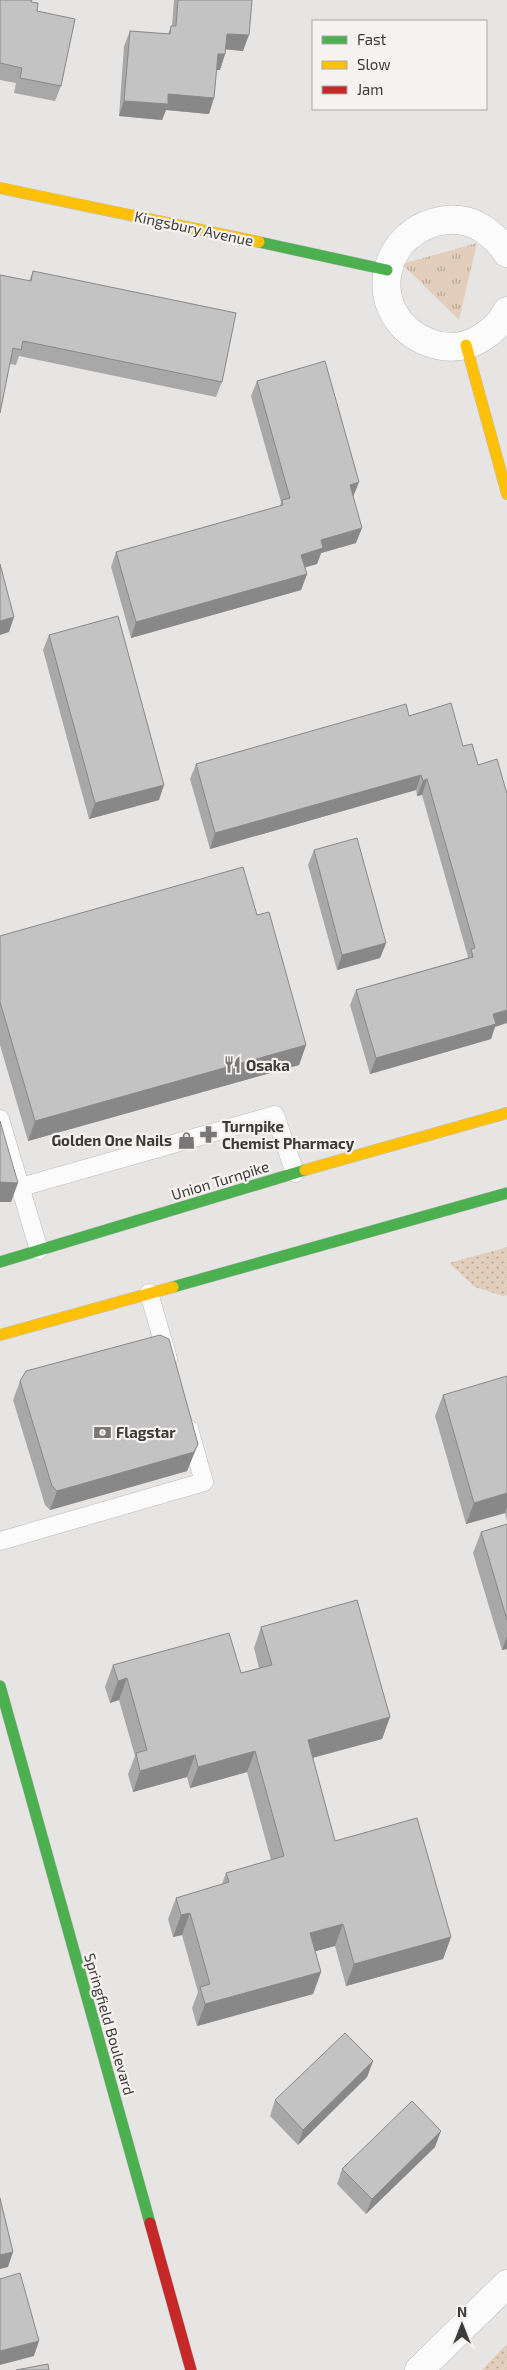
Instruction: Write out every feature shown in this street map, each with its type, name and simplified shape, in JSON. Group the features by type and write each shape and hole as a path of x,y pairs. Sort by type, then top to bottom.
{"main road":[{"name":"Kingsbury Avenue","path":"0,188 387,270"},
{"path":"466,345 507,494"},
{"name":"Union Turnpike","path":"0,1262 295,1173 507,1113"},
{"path":"0,1335 507,1193"},
{"name":"Springfield Boulevard","path":"0,1686 191,2370"}],"street":[{"path":"504,241 476,224 453,219 431,222 411,233 395,249 387,270 388,296 397,320 416,338 441,346 466,345 487,336 503,320 507,312"},
{"path":"419,2370 507,2284"}],"lane":[{"path":"20,1187 275,1115 295,1173"},
{"path":"0,1119 39,1250"},
{"path":"149,1294 172,1374"},
{"path":"0,1540 204,1482 183,1410"}],"green space":[{"path":"477,243 459,320 402,264"},
{"path":"507,1247 507,1295 503,1296 475,1287 449,1263"},
{"path":"507,2344 507,2370 482,2370"}],"building":[{"path":"0,0 32,0 31,2 38,3 37,11 75,19 61,86 20,78 22,68 0,63"},
{"path":"178,0 252,0 249,35 227,34 225,54 218,54 214,98 168,94 168,104 124,101 130,31 170,34 171,26 176,26"},
{"path":"33,271 236,313 222,382 23,341 21,350 13,348 0,413 0,275 31,281"},
{"path":"325,361 359,482 350,485 362,528 321,540 323,548 301,555 307,574 136,622 116,552 283,505 282,500 290,498 257,381"},
{"path":"0,564 14,617 0,621"},
{"path":"118,616 164,785 95,803 49,635"},
{"path":"451,703 463,746 472,744 478,765 497,759 507,794 507,1010 493,1014 496,1024 376,1058 356,990 473,957 471,949 475,948 427,779 423,781 421,775 215,833 196,764 406,704 409,716"},
{"path":"357,838 386,943 342,955 314,850"},
{"path":"243,867 257,915 269,912 306,1045 35,1121 0,1002 0,936"},
{"path":"0,1121 18,1183 0,1182"},
{"name":"Flagstar","path":"160,1335 169,1339 198,1444 194,1452 57,1491 52,1486 20,1381 26,1371"},
{"path":"507,1376 507,1493 474,1503 443,1395"},
{"path":"507,1524 507,1620 481,1532"},
{"path":"357,1600 390,1717 308,1740 335,1841 417,1818 451,1937 354,1964 343,1924 310,1933 321,1972 205,2004 200,1987 210,1984 190,1913 181,1915 176,1898 229,1882 226,1873 284,1856 255,1751 198,1767 195,1755 140,1771 136,1753 147,1750 127,1678 118,1681 113,1665 229,1633 241,1673 272,1665 261,1627"},
{"path":"345,2033 373,2061 303,2130 275,2100"},
{"path":"412,2101 441,2131 372,2199 342,2169"},
{"path":"0,2198 13,2252 0,2255"},
{"path":"20,2273 39,2341 0,2351 0,2279"},
{"path":"48,2364 49,2370 16,2370"}],"traffic: fast":[{"path":"259,242 387,270"},
{"path":"0,1262 305,1170"},
{"path":"173,1287 507,1193"},
{"path":"0,1686 150,2223"}],"traffic: slow":[{"path":"0,188 259,242"},
{"path":"466,345 507,494"},
{"path":"305,1170 507,1113"},
{"path":"0,1335 173,1287"}],"traffic: jam":[{"path":"150,2223 191,2370"}],"place":[{"name":"Osaka","path":"232,1065"},
{"name":"Turnpike Chemist Pharmacy","path":"208,1135"},
{"name":"Golden One Nails","path":"186,1140"},
{"name":"Flagstar","path":"102,1432"}]}
